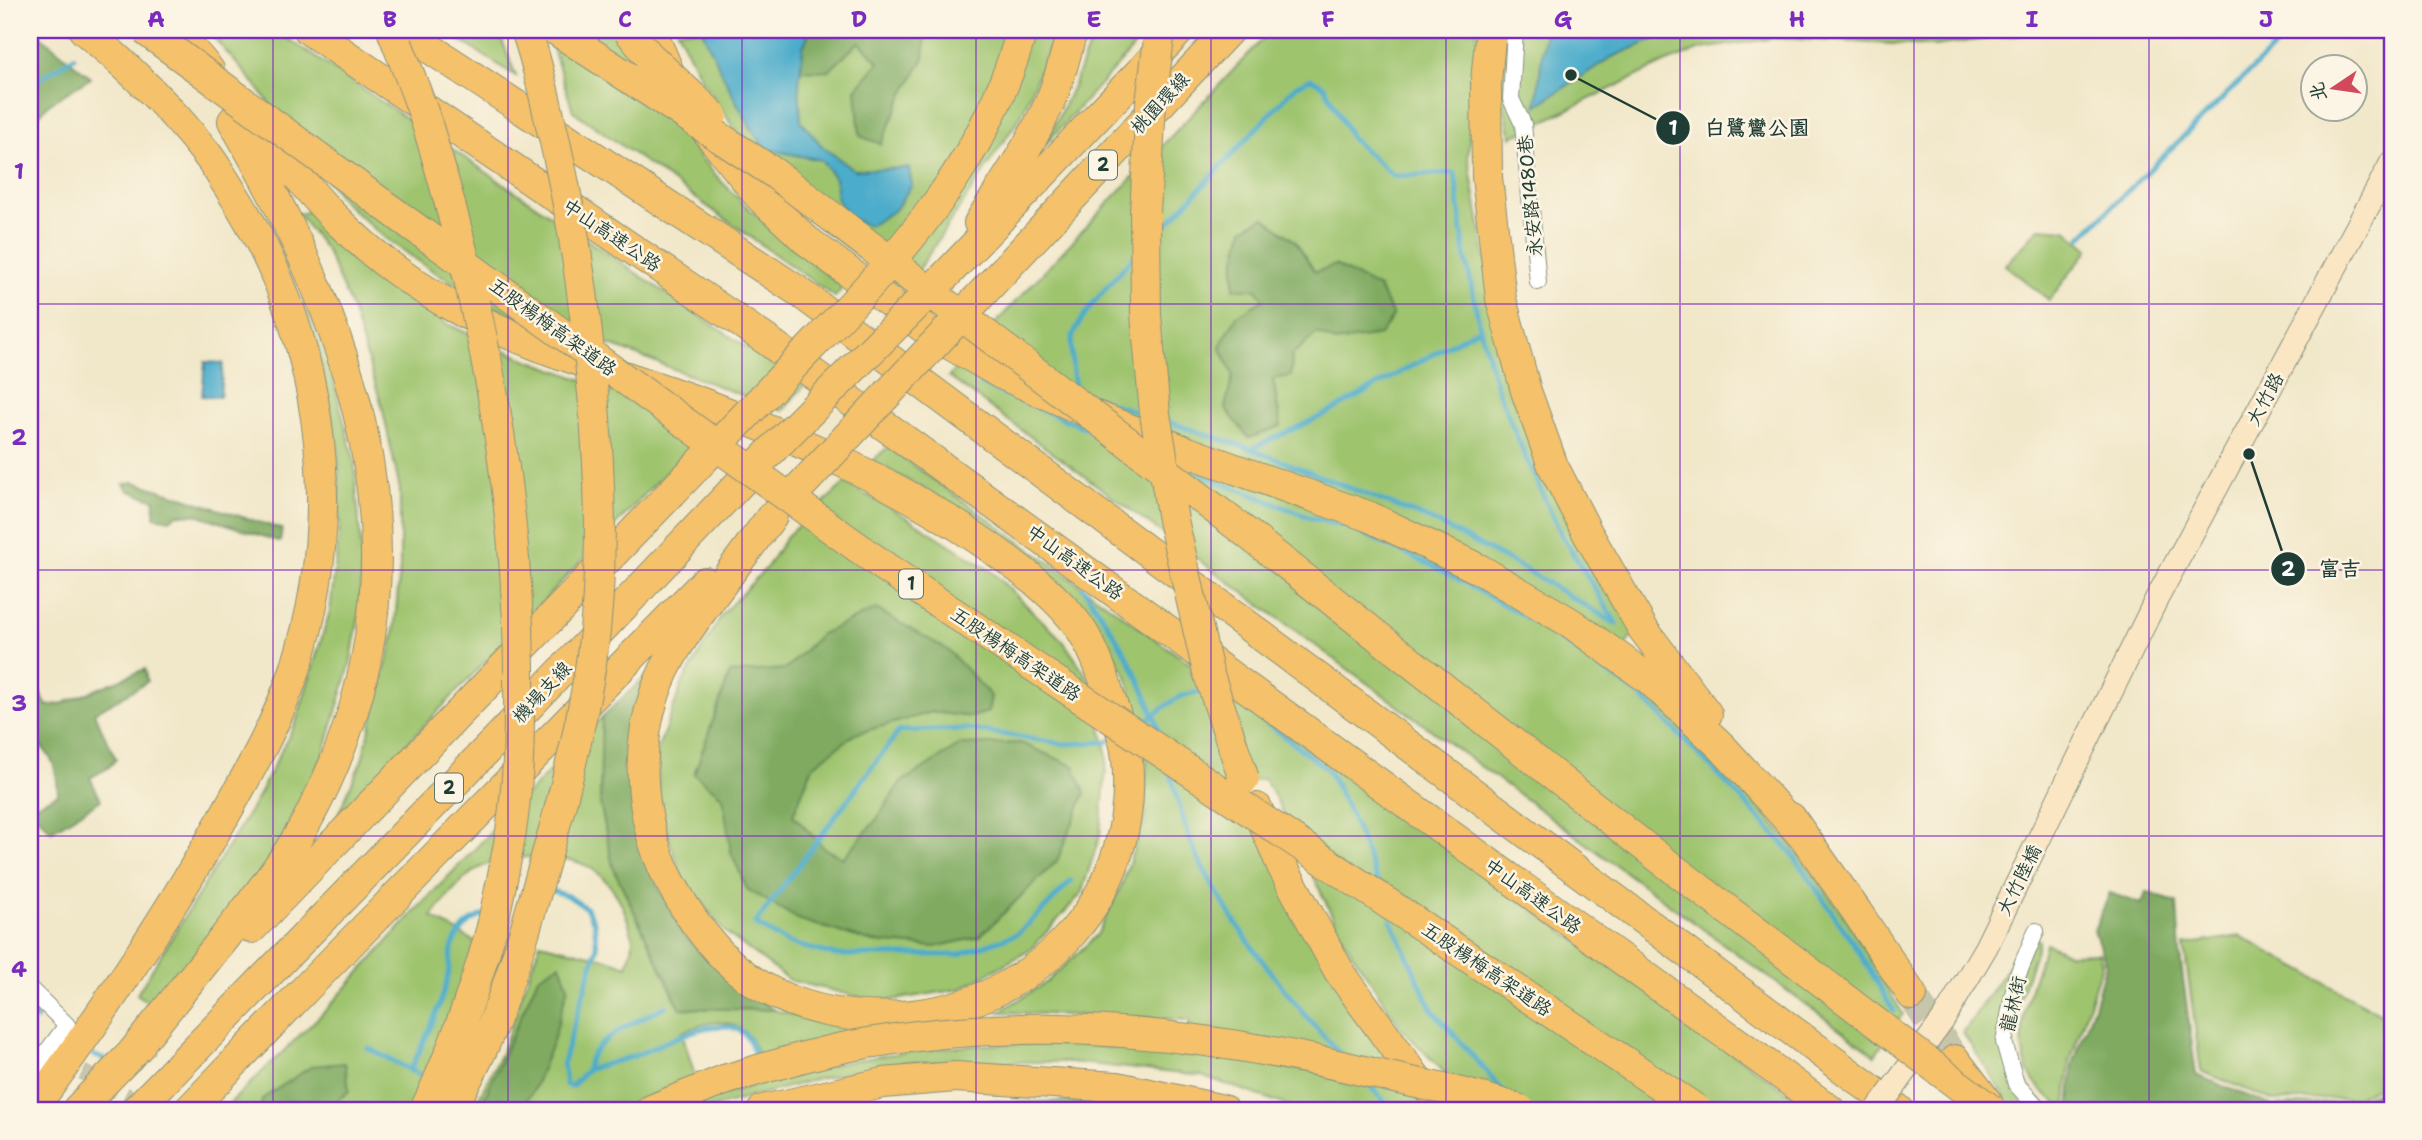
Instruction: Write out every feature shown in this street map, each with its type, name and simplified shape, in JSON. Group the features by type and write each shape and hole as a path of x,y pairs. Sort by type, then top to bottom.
{"highway":[{"path":"32,1110 110,1001 188,881 244,782 295,670 309,616 319,557 322,477 313,390 294,320 253,225 208,155 158,96 84,30"},
{"name":"五股楊梅高架道路","path":"145,30 425,236 885,567 1698,1110"},
{"path":"174,30 335,218 383,261 445,302 515,338 706,404 797,440 841,461 943,515 1009,560 1050,594 1083,632 1104,678 1125,742 1130,783 1119,851 1106,883 1086,916 1059,948 1020,979 974,1000 926,1014 873,1018 830,1014 760,986 734,966 688,913 663,869 647,821 642,777 645,739 653,696 678,643 772,516"},
{"path":"128,1058 248,908 281,864 309,818 340,753 358,699 371,636 376,582 373,481 364,432 349,374 320,292 270,184 220,97 174,30"},
{"name":"中山高速公路","path":"309,30 825,381 1830,1110"},
{"path":"392,30 430,132 472,291 496,403 512,517 518,612 514,808 492,927 473,995 448,1063 425,1110"},
{"path":"402,30 798,291 1896,1098"},
{"path":"449,1110 483,1048 506,993 552,840 575,748 591,661 600,541 597,446 588,335 577,252 559,161 526,30"},
{"path":"556,30 774,173 1248,534 1647,849 1992,1110"},
{"path":"628,30 649,56 774,173"},
{"path":"651,30 677,90 759,196 806,240 932,334 1001,374 1091,414 1185,451 1370,517 1479,569 1571,623 1650,679 1722,747 1801,834"},
{"path":"77,1110 898,256 956,176 982,131 1015,55 1022,30"},
{"path":"947,274 1028,143 1050,102 1072,30"},
{"path":"1160,30 1151,103 1145,213 1146,315 1155,414 1173,520 1208,672 1244,779 1282,866 1339,971 1417,1079 1451,1110"},
{"name":"桃園環線","path":"947,274 1180,30"},
{"name":"桃園環線","path":"976,299 1228,30"},
{"path":"1491,30 1486,81 1487,177 1501,299 1526,391 1553,466 1588,534 1643,629 1707,714 1774,794 1912,995"},
{"name":"機場支線","path":"136,1110 503,733 759,463 947,274"},
{"name":"機場支線","path":"189,1110 642,645 772,516 976,299"},
{"path":"651,1110 724,1080 797,1058 878,1041 993,1028 1127,1031 1192,1038 1312,1058 1520,1110"},
{"path":"1955,1060 1992,1110"},
{"path":"762,1110 883,1083 955,1077 1118,1087 1223,1110"}],"main road":[{"name":"大竹路","path":"2138,637 2392,163"},
{"name":"大竹陸橋","path":"1877,1110 1896,1098 1986,947 2138,637"}],"street":[{"name":"永安路1480巷","path":"1515,30 1511,99 1523,124 1538,282"},
{"name":"龍林街","path":"2036,931 2016,979 2004,1042 2016,1084 2040,1110"},
{"path":"30,989 67,1025 30,1074"}],"green space":[{"path":"207,30 275,30 804,386 783,411 619,348 508,314 433,271 385,238 343,201 254,83"},
{"path":"444,30 498,30 516,76"},
{"path":"547,30 640,30 653,77 668,109 687,139 733,194 843,287 835,297 573,111"},
{"path":"677,30 1052,30 1050,46 1022,114 905,290 777,192 702,80"},
{"path":"810,30 925,30 924,58 901,99 881,144 860,136 856,89 879,62 859,42 829,71 801,70 803,47"},
{"path":"1095,30 1137,30 1134,47 1045,145 1074,84"},
{"path":"1271,30 1478,30 1468,156 1497,325 1635,632 1623,648 1089,404 975,345"},
{"path":"1506,30 2050,30 1934,46 1775,38 1701,49 1664,63 1511,137 1501,93"},
{"path":"38,34 91,78 50,103 30,125 30,36"},
{"path":"310,211 353,260 447,324 520,357 712,424 337,817 362,760 394,634 400,567 400,490 382,406 352,309 326,250 298,214"},
{"path":"1264,217 1296,242 1315,272 1335,265 1379,288 1393,316 1380,335 1335,342 1317,333 1292,355 1291,376 1273,379 1281,426 1249,438 1225,408 1233,375 1220,346 1237,316 1263,300 1257,289 1234,289 1234,267 1243,229"},
{"path":"2039,228 2066,230 2089,249 2049,300 2005,265"},
{"path":"302,296 326,353 354,459 362,561 359,616 350,665 323,756 281,843 219,928 151,1005 137,994 254,804 296,722 330,611 340,526 338,449 319,351"},
{"path":"960,362 1423,552 1577,642 1643,690 1723,769 1786,837 1847,920 1903,1014 1875,1055 949,377"},
{"path":"888,447 1812,1110 1481,1110 1401,1028 1344,940 1264,779 1233,782 1431,1110 1301,1110 1202,1076 1071,1062 904,1062 813,1080 704,1110 685,1110 731,1091 891,1054 967,1046 1043,1044 1095,1046 1192,1056 1189,1020 999,1012 1047,982 1097,935 1122,884 1145,817 1147,763 1127,676 1094,620 1050,575 959,508 872,461"},
{"path":"133,482 282,529 280,542 199,515 177,514 170,520 154,517 155,500 129,491 124,484"},
{"path":"845,483 908,518 991,571 1063,641 1091,682 1107,756 1100,835 1081,894 1030,950 960,989 880,1002 789,980 724,931 681,875 660,812 657,751 683,682 723,613 767,567 787,536"},
{"path":"876,609 948,650 991,696 988,712 971,717 932,712 855,734 813,766 793,815 825,849 843,858 877,819 900,783 960,745 1021,743 1074,766 1085,793 1057,861 979,937 934,947 873,942 800,920 747,889 731,852 723,797 694,774 730,673 786,669 821,634"},
{"path":"145,669 147,682 94,713 116,759 108,768 90,778 101,800 51,831 30,808 58,794 52,761 30,736 30,675 47,706 64,703"},
{"path":"650,672 649,868 682,933 728,979 774,1010 680,1008 613,867 600,802 602,717"},
{"path":"602,717 600,802 613,867 680,1008 774,1010 807,1018 901,1028 760,1058 750,1038 739,1027 715,1022 682,1032 696,1080 652,1095 622,1110 473,1110 503,1049 540,943 627,966 632,950 631,929 621,902 595,871 571,860 526,857 497,861 477,869 462,881 432,917 477,943 413,1110 223,1110 327,1009 417,909"},
{"path":"2147,892 2177,903 2180,956 2196,1075 2273,1106 2355,1102 2392,1086 2392,1110 2069,1110 2073,1064 2106,964 2094,930 2110,893 2141,904"},
{"path":"2029,935 2039,941 2016,1015 2014,1053 2019,1070 2029,1087 2053,1110 2014,1110 1963,1033"},
{"path":"2240,936 2392,1020 2392,1081 2355,1098 2274,1101 2201,1071 2184,945"},
{"path":"2046,943 2069,954 2099,953 2102,964 2070,1062 2065,1110 2033,1080 2026,1065 2023,1048 2025,1012"},
{"path":"560,964 568,987 553,1041 533,1091 519,1110 479,1110 538,977"},
{"path":"345,1063 349,1091 325,1110 261,1110 262,1099 312,1066"},
{"path":"907,1099 1084,1102 1137,1110 848,1110"}],"water":[{"path":"702,30 810,30 803,47 799,83 801,121 822,146 854,170 909,168 912,185 895,210 869,226 848,218 836,196 836,180 821,160 765,149 723,76"},
{"path":"1545,30 1676,30 1610,58 1536,106"},
{"path":"205,362 223,363 220,397 202,396"}],"waterway":[{"path":"2081,237 2292,30"},
{"path":"30,85 74,57"},
{"path":"1155,237 1296,86 1311,79 1324,86 1352,139 1394,176 1455,173 1464,249 1480,328 1326,414 1251,449 1431,520 1521,567 1616,624"},
{"path":"1075,389 1071,351 1075,330 1099,296 1135,255"},
{"path":"1480,328 1498,391 1525,456 1562,536 1615,621"},
{"path":"981,384 1090,430"},
{"path":"1089,396 1146,415"},
{"path":"1165,421 1251,449"},
{"path":"1180,466 1311,518 1351,528 1441,570 1537,623 1641,696 1791,852 1854,944 1894,1011"},
{"path":"1083,588 1129,660 1155,717 1161,738"},
{"path":"1139,725 1177,698 1206,692"},
{"path":"1226,695 1230,695 1328,770 1352,817 1379,885"},
{"path":"1071,881 1017,934 958,955 835,955 788,943 755,924 899,731 968,729 1064,744 1107,742 1112,739"},
{"path":"1170,772 1192,845 1217,893 1266,965 1340,1054"},
{"path":"547,889 568,896 586,908 594,922 597,948 563,1062 566,1085 572,1086 587,1070"},
{"path":"410,1071 440,1004 454,943 467,925 485,915"},
{"path":"1391,920 1431,1008 1504,1092"},
{"path":"666,1006 606,1040 590,1059 587,1070 634,1056 688,1033 718,1026 731,1027 742,1032 748,1038 757,1061"},
{"path":"30,1012 37,1019"},
{"path":"368,1048 430,1080"},
{"path":"93,1055 106,1060"},
{"path":"1368,1084 1392,1110"}],"tunnel":[{"path":"1912,995 1955,1060"},
{"path":"61,1061 147,1106"}],"place":[{"name":"白鷺鸞公園","path":"1571,75"},
{"name":"富吉","path":"2249,454"}]}
